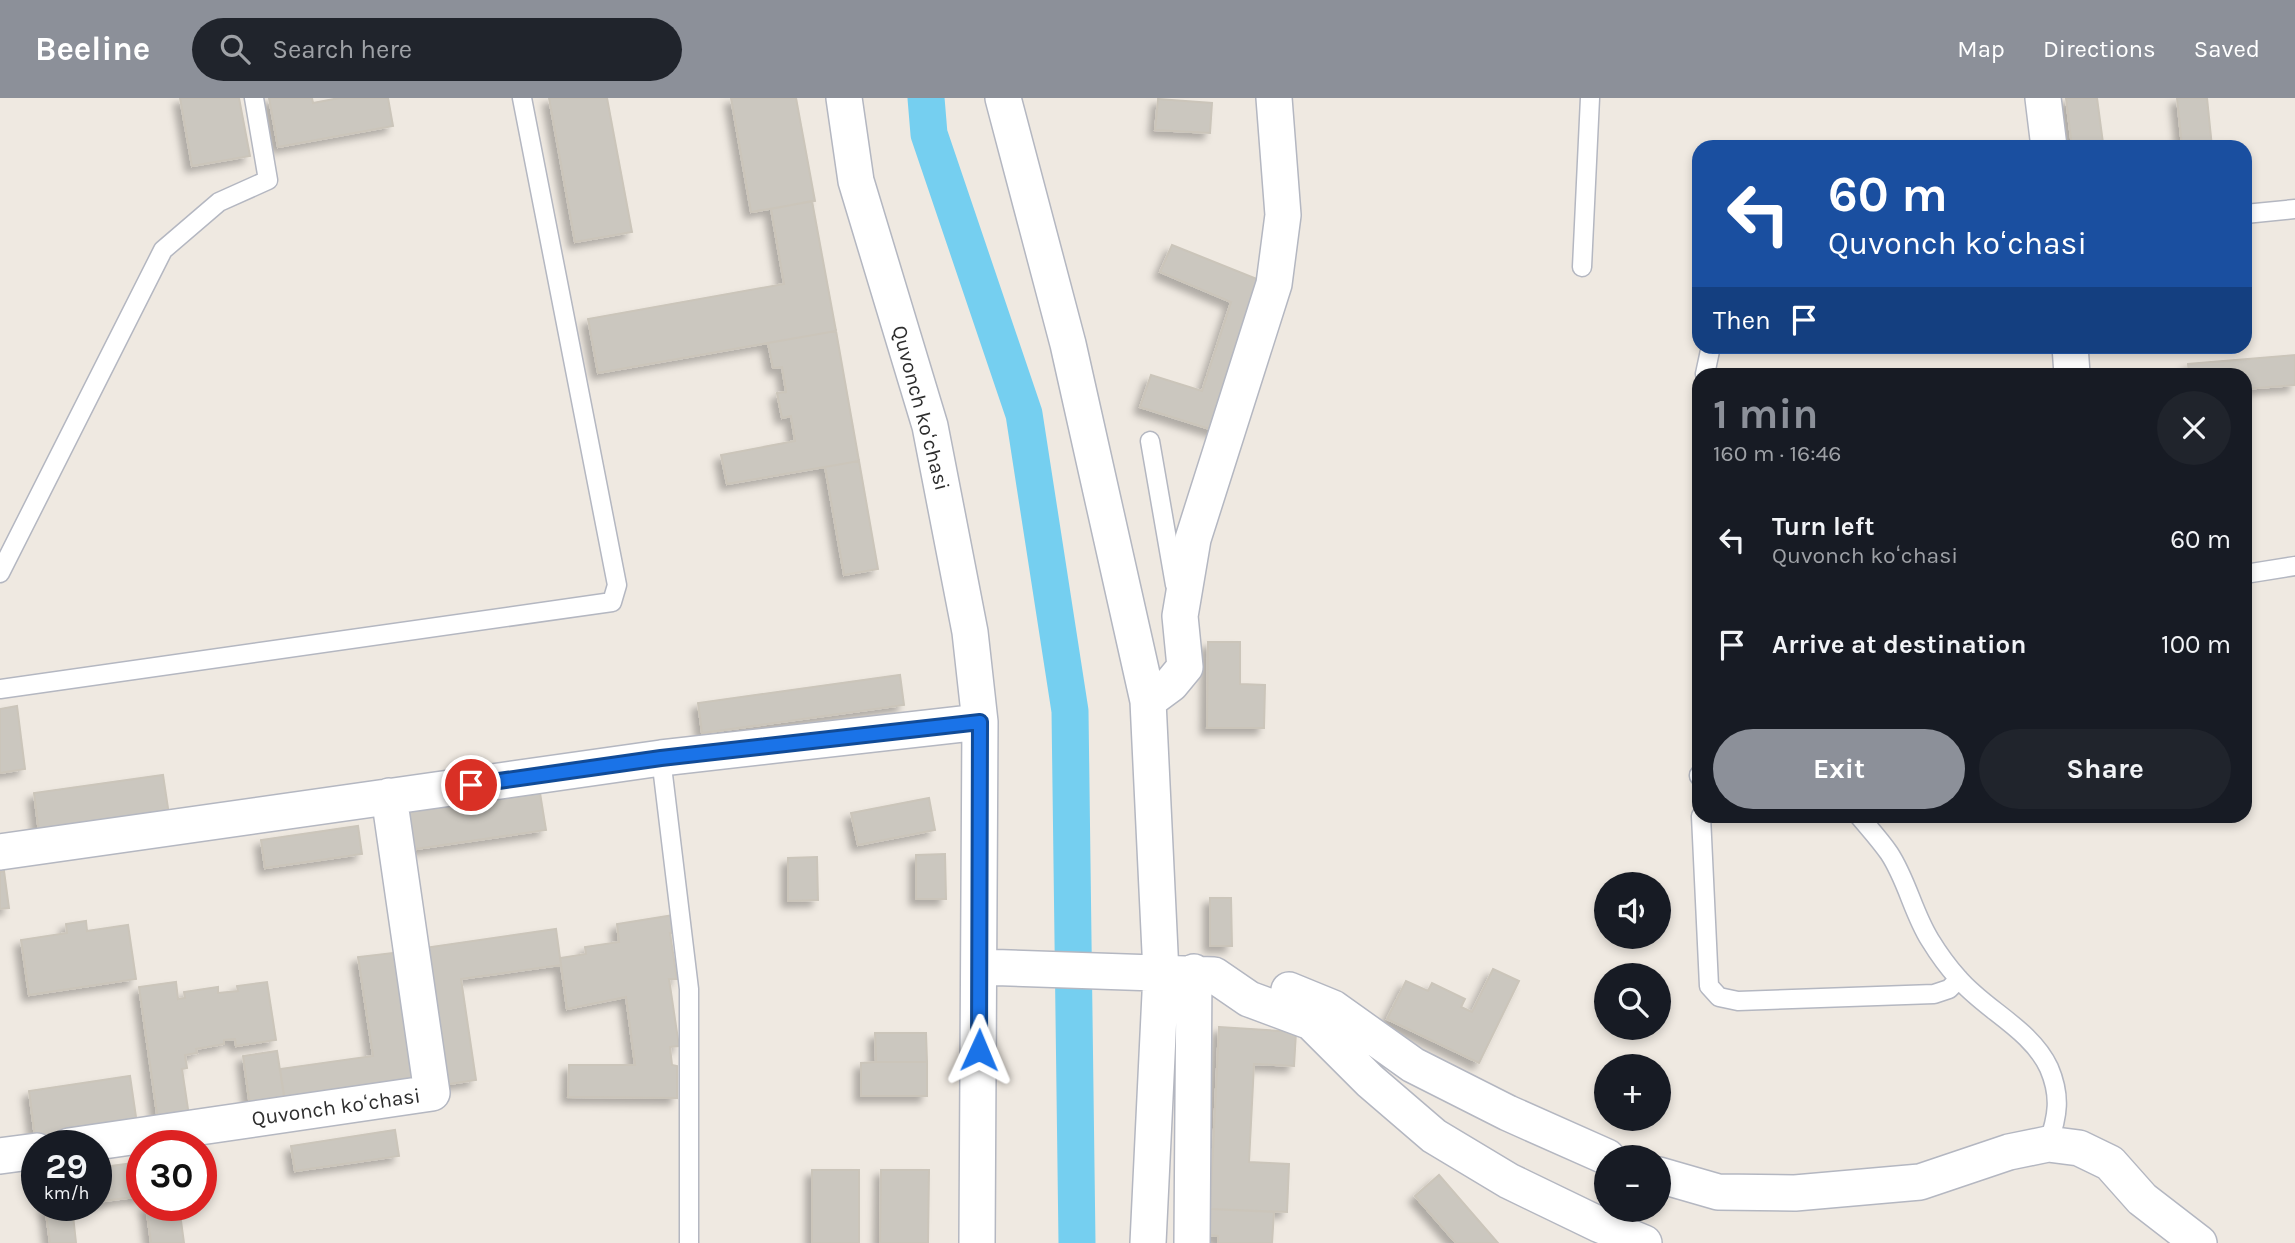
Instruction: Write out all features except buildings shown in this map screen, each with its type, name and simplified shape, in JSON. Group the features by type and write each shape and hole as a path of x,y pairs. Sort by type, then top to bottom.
{"street":[{"name":"Quvonch koʻchasi","path":"844,98 856,181 930,426 970,632 980,722 977,1243"},
{"path":"1003,98 1068,344 1148,701 1190,973 1192,1243"},
{"path":"1148,701 1171,684 1185,667 1180,616 1193,539 1274,284 1283,215 1274,98"},
{"path":"2043,98 2048,140"},
{"path":"0,852 661,758 980,722"},
{"name":"Quvonch koʻchasi","path":"112,1140 432,1093 389,796"},
{"path":"980,967 1190,973 1258,978 1334,1009 1413,1065 1508,1113 1594,1151"},
{"path":"1148,1243 1190,973"},
{"path":"1190,973 1311,1022 1370,1081 1434,1136 1509,1181 1644,1243"},
{"path":"1671,1178 1718,1192 1795,1193 1920,1182 2009,1152 2048,1144 2079,1148 2110,1163 2142,1199 2199,1243"},
{"path":"0,1156 21,1153"}],"lane":[{"path":"0,573 163,250 219,202 268,180 254,98"},
{"path":"0,689 612,602 617,585 522,98"},
{"path":"1582,267 1590,98"},
{"path":"2252,214 2295,209"},
{"path":"1150,441 1180,616"},
{"path":"2252,573 2295,566"},
{"path":"661,758 689,989 689,1243"},
{"path":"1701,823 1709,986 1719,997 1738,1001 1934,994 1949,989 1959,979"},
{"path":"1865,823 1889,853 1914,900 1928,938 1959,979 1987,1007 2018,1029 2047,1065 2059,1096 2056,1121 2048,1144"}],"waterway":[{"path":"926,98 929,134 1024,414 1070,711 1077,1243"}],"route":[{"path":"471,785 661,758 980,722 979,1050"}]}
